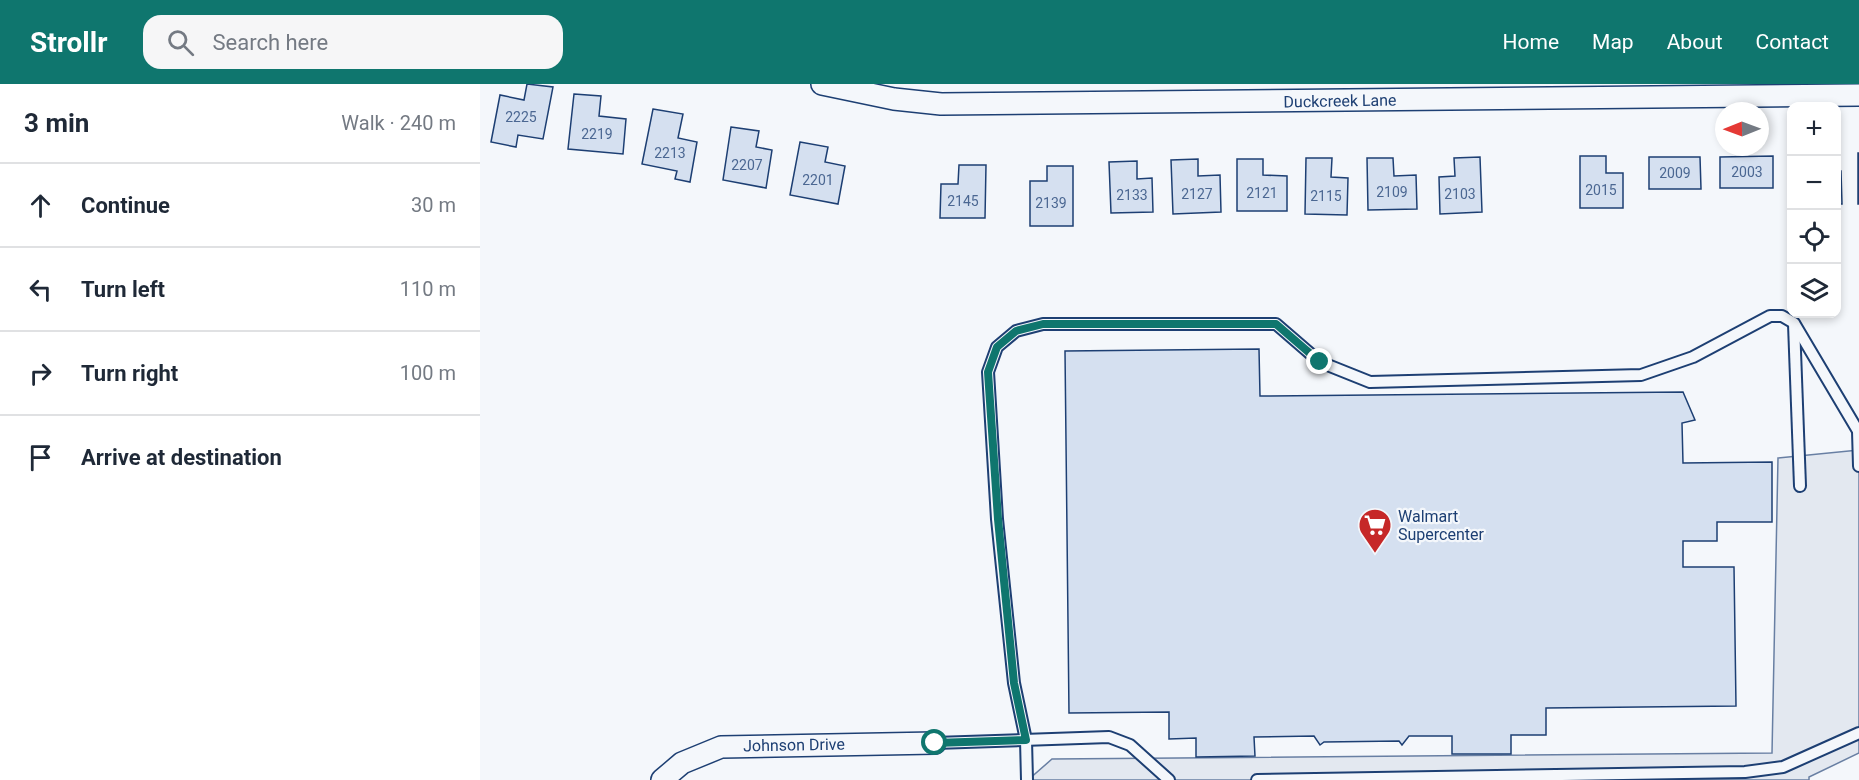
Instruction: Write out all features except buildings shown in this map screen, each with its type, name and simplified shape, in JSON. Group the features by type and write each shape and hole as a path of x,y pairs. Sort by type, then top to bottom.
{"street":[{"name":"Duckcreek Lane","path":"822,84 895,91 941,104 1243,93 1815,90 1859,95"},
{"name":"Johnson Drive","path":"662,780 682,763 721,747 935,743"}],"lane":[{"path":"1027,780 1026,740 1014,683 993,464 988,372 997,347 1016,331 1043,324 1276,324 1320,362 1370,382 1641,375 1693,357 1770,316 1782,316 1794,323 1858,431 1859,466"},
{"path":"1794,323 1800,486"},
{"path":"1257,780 1596,777 1745,772 1782,767 1859,733"},
{"path":"935,743 1109,737 1130,745 1169,780"}],"shaded area":[{"path":"1859,450 1859,753 1809,777 1809,780 1028,780 1052,759 1772,753 1778,458"}],"place":[{"name":"Walmart Supercenter","path":"1375,554"}],"route":[{"path":"935,743 1026,740 1014,683 990,432 988,372 997,347 1016,331 1043,324 1276,324 1320,362"}]}
